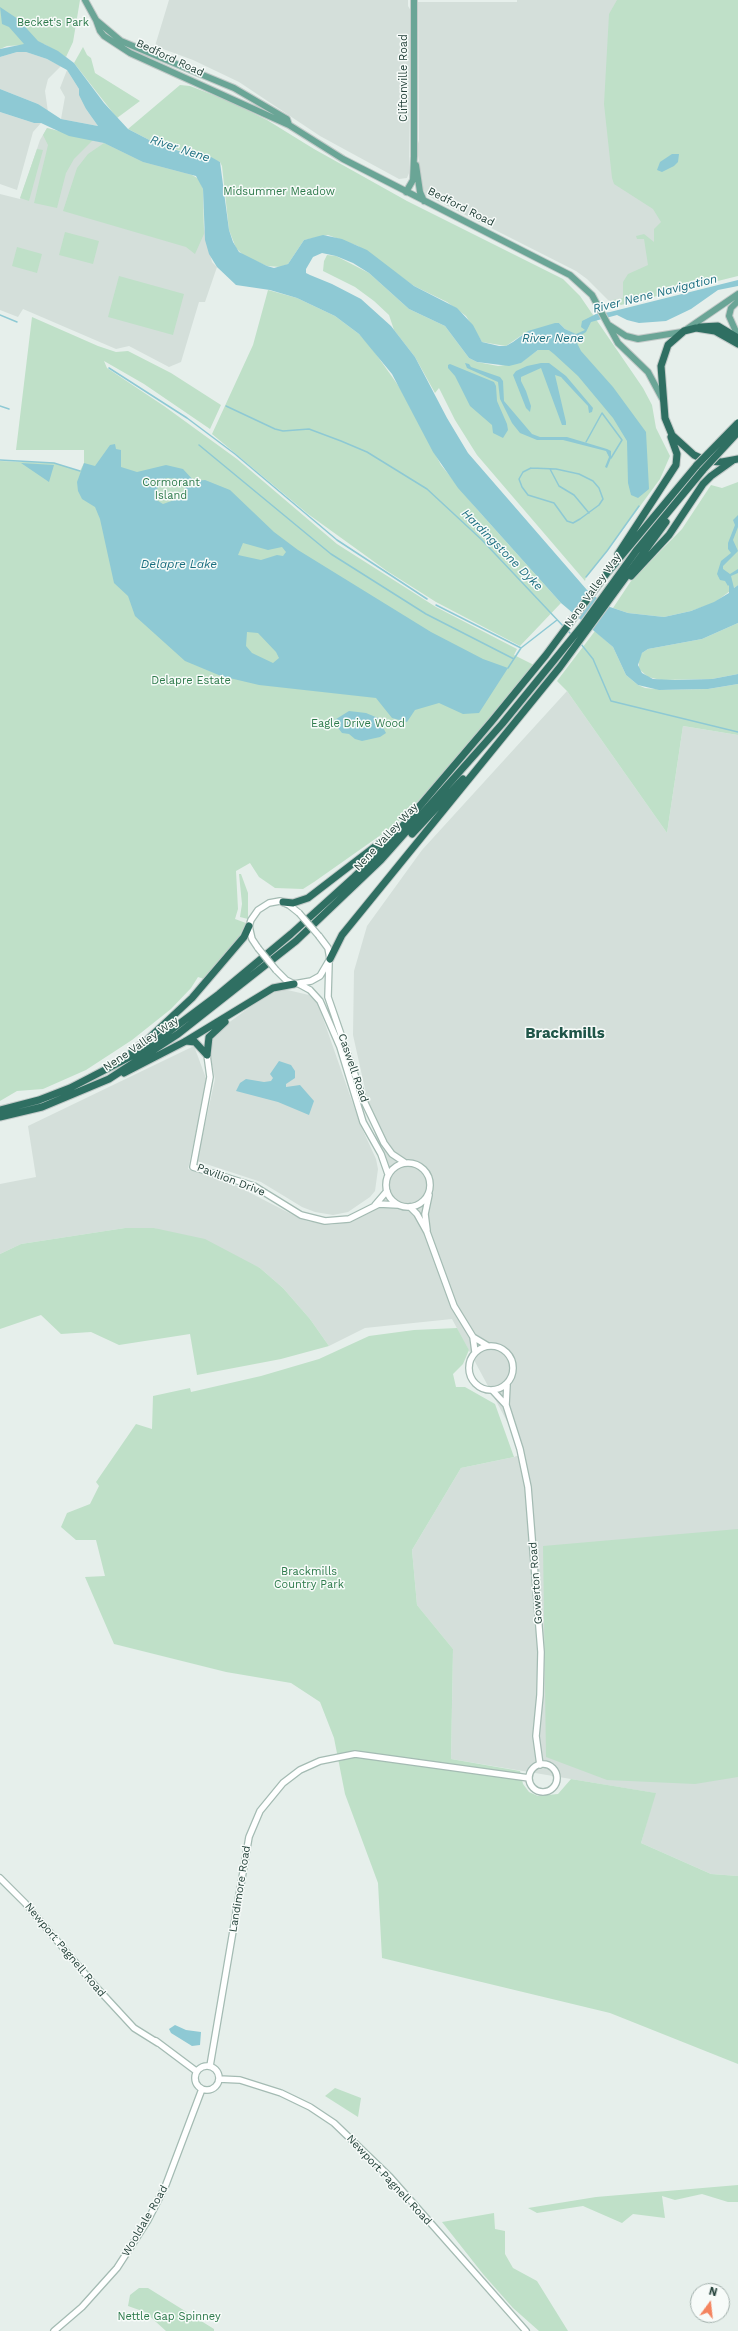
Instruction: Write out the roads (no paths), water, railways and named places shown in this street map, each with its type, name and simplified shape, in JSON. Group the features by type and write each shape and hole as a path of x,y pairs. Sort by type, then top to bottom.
{"highway":[{"path":"607,573 676,465 677,454 668,429 663,400 662,359 668,345 683,331 711,325 718,326 738,337"},
{"path":"696,328 720,333 738,344"},
{"path":"700,468 738,423"},
{"path":"668,429 678,441 694,455 714,462 736,460"},
{"path":"700,468 738,432"},
{"path":"329,961 342,935 560,667 613,589 669,535 708,480 736,460"},
{"name":"Nene Valley Way","path":"0,1117 42,1107 109,1079 178,1034 220,1002 296,941 358,884 405,834 554,661 613,589 636,551 682,496 700,468"},
{"name":"Nene Valley Way","path":"0,1110 39,1100 70,1088 147,1048 176,1027 279,944 354,877 402,827 546,655 607,573 700,468"},
{"path":"358,884 394,853 509,731"},
{"path":"283,902 293,902 308,898 402,827"},
{"path":"108,1069 147,1040 192,998 244,937 249,926"},
{"path":"109,1079 133,1069 186,1041 273,988 296,984"},
{"path":"207,1055 209,1037 239,1010"},
{"path":"186,1041 196,1042 207,1055"}],"main road":[{"name":"Bedford Road","path":"85,0 100,31 104,36 130,53 289,125 320,146 406,192 570,275 592,295 602,310 618,343 648,372 663,400"},
{"name":"Cliftonville Road","path":"406,192 413,180 414,156 414,0"},
{"name":"Bedford Road","path":"96,20 121,41 222,83 262,103 287,119 289,125"},
{"name":"Cliftonville Road","path":"414,156 420,192 424,201"},
{"path":"608,323 626,336 638,339 683,331 738,294"},
{"path":"738,300 731,308 729,316 738,337"}],"street":[{"path":"283,902 299,913 328,948 329,961 320,976 311,981 296,984 286,980 276,970 252,939 249,926 254,914 269,903 283,902"},
{"name":"Caswell Road","path":"329,961 328,997 364,1101 384,1142 392,1154 404,1162"},
{"name":"Caswell Road","path":"296,984 314,994 320,1001 340,1047 363,1122 381,1154 388,1174"},
{"name":"Pavilion Drive","path":"207,1055 210,1077 193,1167 254,1186 301,1215 314,1219 334,1222 349,1219 379,1204 398,1205"},
{"path":"427,1232 425,1215 429,1192 430,1182 426,1172 417,1164 404,1162 398,1164 388,1174 386,1192 398,1205 410,1207 422,1202 429,1192"},
{"name":"Pavilion Drive","path":"372,1208 382,1199 386,1192"},
{"path":"410,1207 417,1214 427,1232 454,1306 473,1337 475,1352 469,1365 470,1377 478,1387 493,1391 507,1384 514,1372 512,1359 502,1348 488,1346 473,1337"},
{"path":"475,1352 488,1346"},
{"name":"Gowerton Road","path":"507,1384 506,1405 520,1448 528,1487 541,1652 540,1695 536,1736 540,1764"},
{"name":"Gowerton Road","path":"493,1391 506,1405"},
{"name":"Landimore Road","path":"210,2066 249,1837 260,1811 283,1783 300,1770 320,1761 355,1754 529,1778"},
{"path":"540,1764 549,1765 556,1773 557,1779 553,1788 540,1792 532,1787 529,1778 533,1768 540,1764"},
{"name":"Newport Pagnell Road","path":"0,1878 25,1903 98,1989 130,2022 196,2071"},
{"path":"202,2066 210,2066 217,2070 219,2079 215,2087 207,2090 202,2089 194,2079 196,2071 202,2066"},
{"name":"Newport Pagnell Road","path":"219,2079 240,2080 281,2093 310,2107 334,2123 390,2177 526,2331"},
{"name":"Wooldale Road","path":"54,2331 82,2307 117,2268 148,2220 165,2187 202,2089"}],"water":[{"name":"River Nene","path":"0,7 18,19 38,41 58,51 74,63 104,103 128,129 157,144 202,158 211,157 220,162 229,230 233,242 239,252 267,266 274,268 288,264 304,240 323,235 342,239 367,250 414,286 457,308 473,325 482,342 499,346 506,346 528,331 555,323 559,323 565,329 576,334 585,330 581,327 582,321 596,314 610,312 738,280 738,286 718,290 691,309 666,321 639,323 627,320 617,315 591,322 586,332 575,339 581,351 613,387 646,432 649,489 638,498 631,495 628,483 627,441 613,418 578,376 549,350 538,350 521,363 509,366 477,362 469,358 445,326 409,309 369,273 353,263 336,256 322,253 313,257 306,269 306,273 361,299 391,326 415,357 447,418 468,453 587,590 607,606 628,613 664,617 691,611 714,602 729,593 729,585 728,586 725,581 720,580 717,574 721,561 731,553 728,549 728,543 735,525 733,520 738,515 738,527 733,540 738,551 723,566 723,569 730,574 738,569 738,573 731,576 734,588 738,585 738,623 702,639 648,649 642,653 638,665 642,673 653,679 712,679 738,674 738,684 708,689 659,690 638,685 626,675 613,647 561,603 458,488 433,452 392,374 359,334 335,316 297,298 270,290 236,285 217,267 209,254 205,240 203,189 196,176 143,162 104,143 69,136 41,123 34,123 0,112 0,89 38,104 61,119 98,126 86,109 79,95 79,89 67,70 47,59 26,52 17,52 0,57 0,49 24,44 9,27 2,24"},
{"path":"672,154 679,154 678,162 674,166 662,172 657,170 660,162"},
{"path":"465,363 469,364 471,367 500,377 503,381 504,401 532,434 540,437 567,437 607,449 611,451 611,458 607,468 605,467 609,457 606,451 563,440 537,440 520,433 512,423 500,399 498,382 467,368"},
{"path":"549,363 566,376 593,408 592,412 589,413 588,406 561,377 555,375 566,422 566,425 562,425 541,368 521,377 521,381 531,406 530,412 526,408 513,375 516,371 527,366"},
{"path":"450,364 494,382 496,386 497,401 508,430 503,438 493,433 492,425 470,406 455,376 448,368 448,365"},
{"name":"Delapre Lake","path":"115,444 116,449 121,450 121,467 137,472 166,465 183,469 194,481 205,480 230,490 274,532 298,550 431,632 483,659 508,668 479,713 463,714 439,703 415,710 407,722 392,718 376,698 259,685 221,676 185,661 135,616 128,596 114,583 100,519 95,507 82,499 78,491 77,482 84,463 95,466 110,445","holes":["166,478 181,479 186,487 180,498 163,504 155,499 157,489","243,543 268,550 282,547 286,552 283,556 277,555 261,560 238,555","247,632 258,633 276,652 279,658 273,663 252,653 246,646"]},
{"path":"21,463 54,465 49,482"},
{"path":"349,711 366,713 378,718 386,733 380,737 362,741 355,739 349,734 342,733 333,721"},
{"path":"279,1061 291,1065 295,1071 295,1078 286,1084 286,1087 300,1085 314,1101 309,1115 278,1102 236,1091 240,1083 246,1079 264,1082 271,1081 273,1078 270,1074"},
{"path":"175,2025 186,2030 201,2032 200,2045 192,2046 171,2033 169,2029"}],"waterway":[{"path":"0,315 17,322"},
{"path":"109,368 187,418 235,454 337,540 427,599"},
{"path":"0,406 9,409"},
{"name":"Hardingstone Dyke","path":"226,406 275,429 283,431 309,429 341,441 367,452 427,489 482,540 564,627"},
{"path":"586,442 602,413 622,440 611,458"},
{"path":"199,445 331,554 426,614 514,659"},
{"path":"0,460 54,463 80,471"},
{"path":"531,468 556,469 579,474 593,481 599,488 603,499 599,505 580,519 573,523 567,521 554,503 528,495 522,487 519,479 523,472 531,468"},
{"path":"550,469 559,486 574,495 589,513"},
{"path":"586,577 607,551 639,506"},
{"path":"436,605 521,648"},
{"path":"508,668 521,648 557,620"},
{"name":"Hardingstone Dyke","path":"567,630 572,635"},
{"name":"Hardingstone Dyke","path":"581,644 593,659 611,701 738,732"}],"district":[{"name":"Brackmills","path":"565,1034"}],"park label":[{"name":"Becket's Park","path":"53,23"},
{"name":"Midsummer Meadow","path":"279,192"},
{"name":"Cormorant Island","path":"171,489"},
{"name":"Delapre Estate","path":"191,681"},
{"name":"Eagle Drive Wood","path":"358,724"},
{"name":"Brackmills Country Park","path":"309,1578"},
{"name":"Nettle Gap Spinney","path":"169,2317"}],"water label":[{"name":"River Nene Navigation","path":"655,294"}]}
